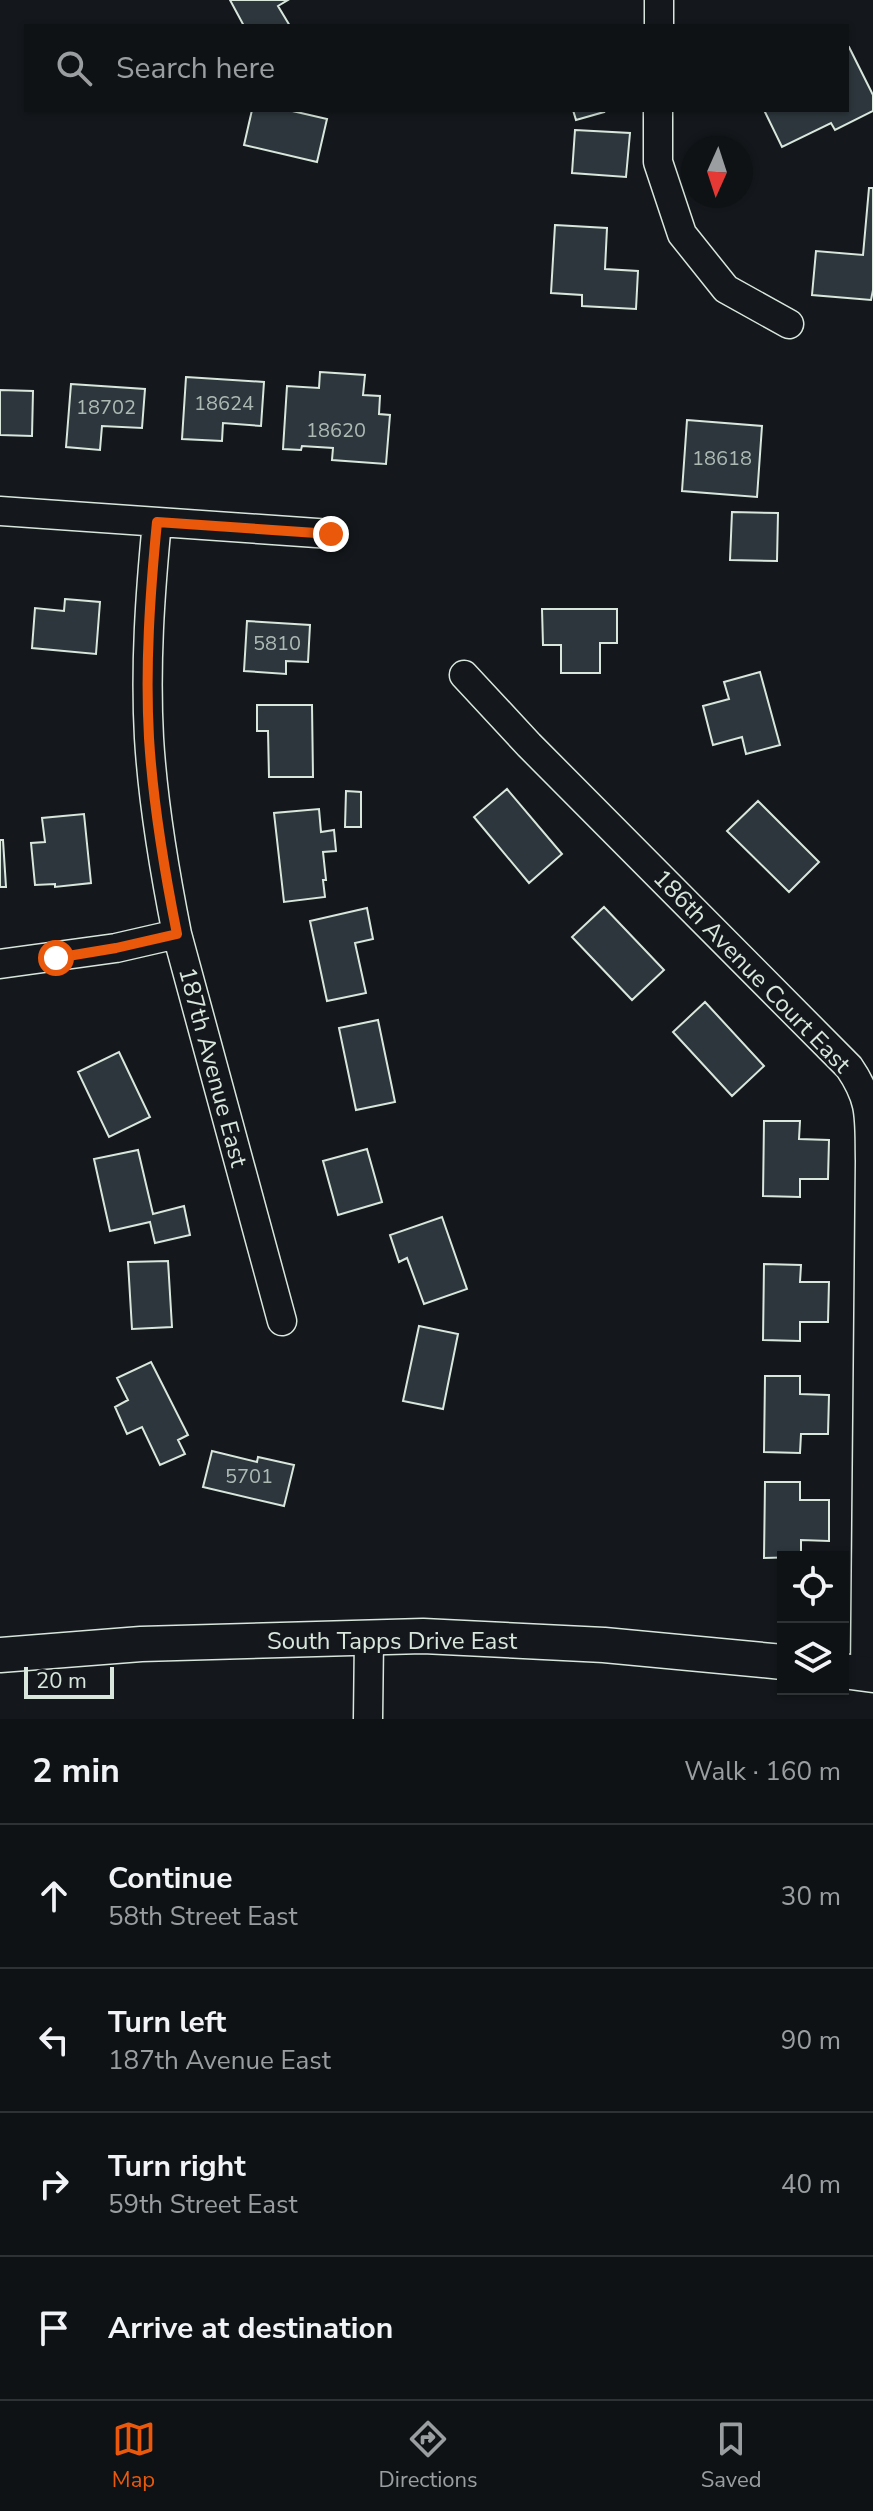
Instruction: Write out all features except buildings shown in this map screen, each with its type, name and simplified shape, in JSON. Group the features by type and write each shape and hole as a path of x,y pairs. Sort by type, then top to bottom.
{"street":[{"path":"659,0 659,24"},
{"path":"658,112 658,162 682,234 726,289 789,324"},
{"path":"0,511 331,534"},
{"name":"187th Avenue East","path":"157,522 149,606 149,738 154,803 177,934 282,1321"},
{"name":"186th Avenue Court East","path":"464,675 540,756 849,1067 863,1086 869,1104 870,1161 860,1673"},
{"path":"0,964 101,950 177,934"},
{"name":"South Tapps Drive East","path":"0,1655 171,1643 423,1636 604,1645 777,1661"},
{"path":"368,1719 369,1638"}],"route":[{"path":"56,958 177,934 154,803 149,738 149,606 157,522 331,534"}]}
